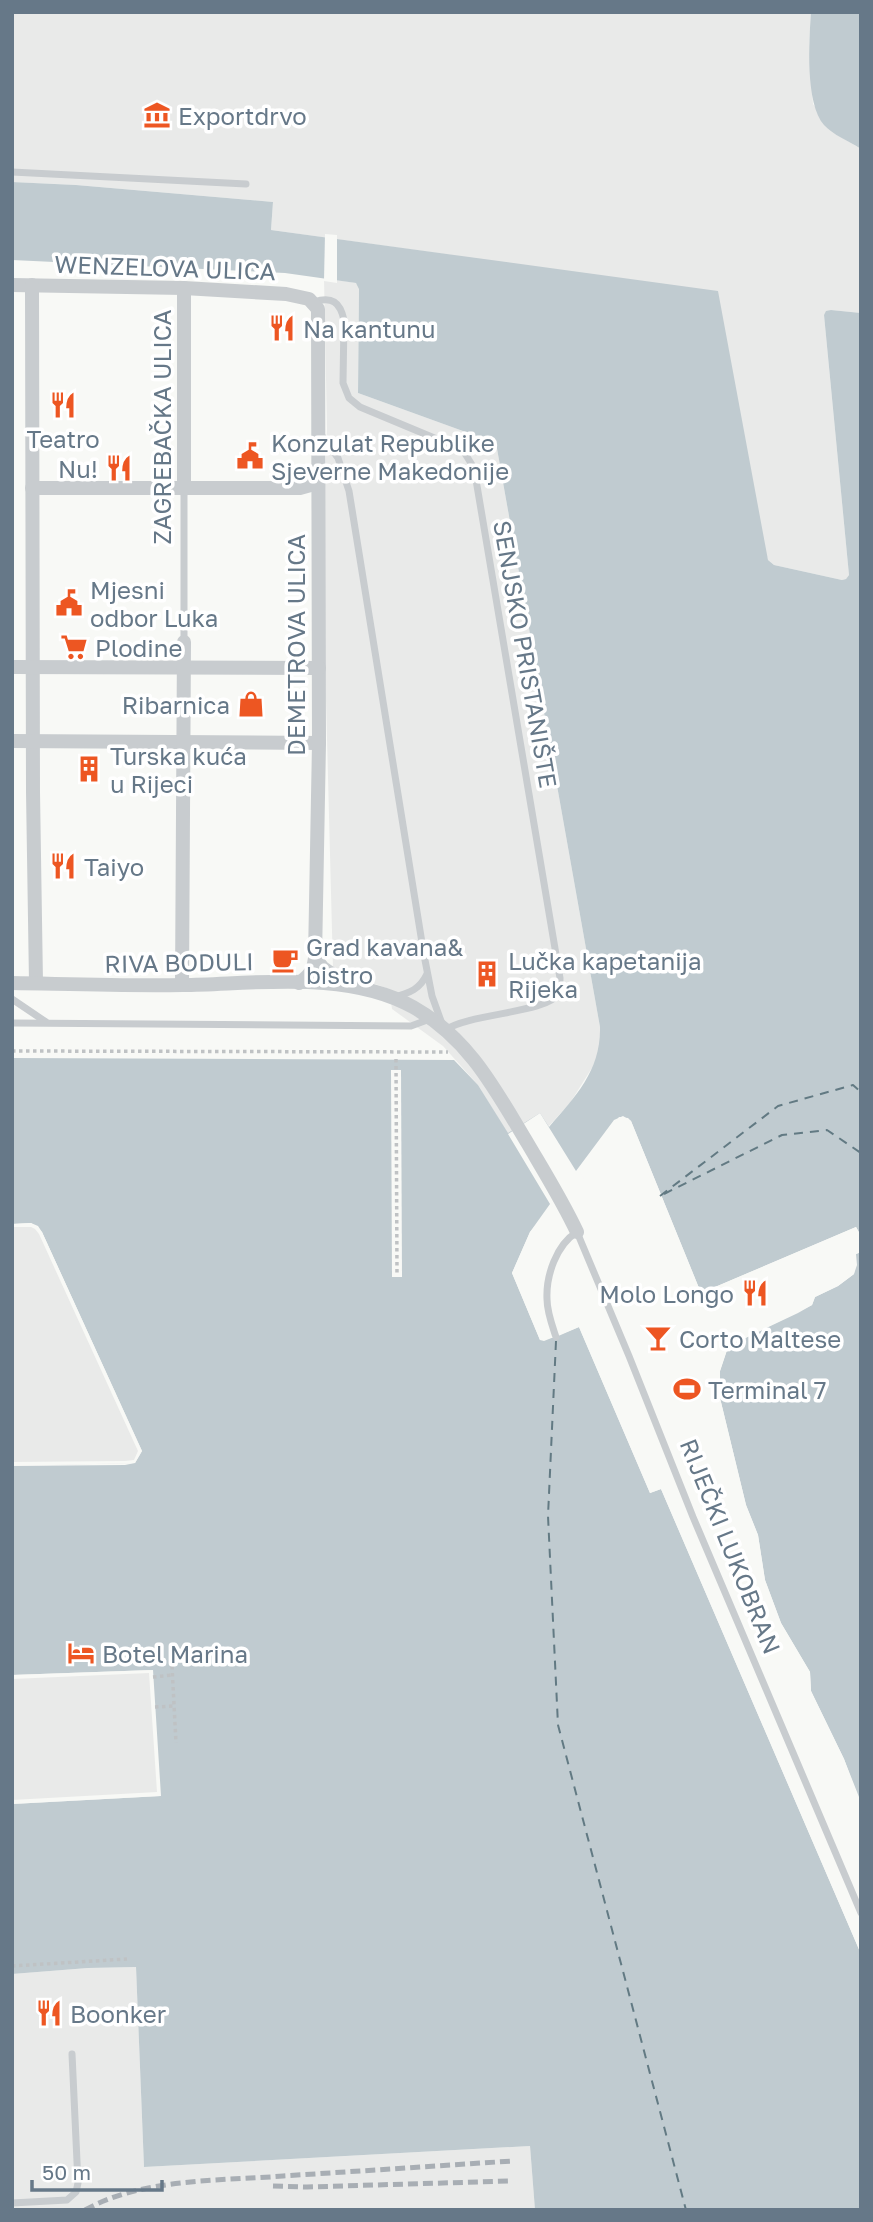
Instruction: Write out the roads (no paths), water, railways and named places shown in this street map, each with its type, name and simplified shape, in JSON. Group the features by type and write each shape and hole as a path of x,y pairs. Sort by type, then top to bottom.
{"street":[{"name":"WENZELOVA ULICA","path":"12,285 184,288 299,295 313,303"},
{"path":"32,285 33,792 37,983"},
{"name":"ZAGREBAČKA ULICA","path":"184,288 184,489"},
{"name":"DEMETROVA ULICA","path":"313,303 319,315 319,743 315,958"},
{"path":"32,488 300,488 318,483"},
{"name":"ZAGREBAČKA ULICA","path":"182,985 184,642"},
{"path":"12,667 319,668"},
{"path":"12,741 319,743"},
{"path":"299,983 311,973 315,958"},
{"name":"RIVA BODULI","path":"315,958 323,968 347,985"},
{"name":"RIVA BODULI","path":"12,983 75,986 299,983 347,985 394,998 430,1019 469,1051 559,1196"},
{"name":"RIJEČKI LUKOBRAN","path":"559,1196 577,1232"}],"lane":[{"path":"12,172 246,184"},
{"name":"SENJSKO PRISTANIŠTE","path":"313,303 331,300 342,310 343,383 349,398 360,407 456,447 464,452 474,468 561,978 559,992 553,999 541,1005 468,1019 445,1030"},
{"path":"318,430 338,458 349,491 427,974 445,1030"},
{"name":"ZAGREBAČKA ULICA","path":"184,489 184,642"},
{"path":"394,998 423,984 427,974"},
{"path":"12,999 47,1023"},
{"path":"12,1023 411,1026 430,1019"},
{"path":"556,1337 547,1304 550,1275 563,1245 577,1232"},
{"name":"RIJEČKI LUKOBRAN","path":"577,1232 693,1517 861,1913"},
{"path":"12,2203 67,2200 76,2192 78,2183 72,2054"}],"railway":[{"path":"85,2210 131,2192 182,2183 512,2161"},
{"path":"273,2186 510,2181"}],"place":[{"name":"Exportdrvo","path":"157,115"},
{"name":"Na kantunu","path":"282,328"},
{"name":"Teatro","path":"63,405"},
{"name":"Konzulat Republike Sjeverne Makedonije","path":"250,456"},
{"name":"Nu!","path":"119,468"},
{"name":"Mjesni odbor Luka","path":"69,603"},
{"name":"Plodine","path":"74,647"},
{"name":"Ribarnica","path":"251,704"},
{"name":"Turska kuća u Rijeci","path":"89,769"},
{"name":"Taiyo","path":"63,866"},
{"name":"Grad kavana& bistro","path":"285,960"},
{"name":"Lučka kapetanija Rijeka","path":"487,974"},
{"name":"Molo Longo","path":"755,1293"},
{"name":"Corto Maltese","path":"658,1338"},
{"name":"Terminal 7","path":"687,1389"},
{"name":"Botel Marina","path":"81,1653"},
{"name":"Boonker","path":"49,2013"}]}
